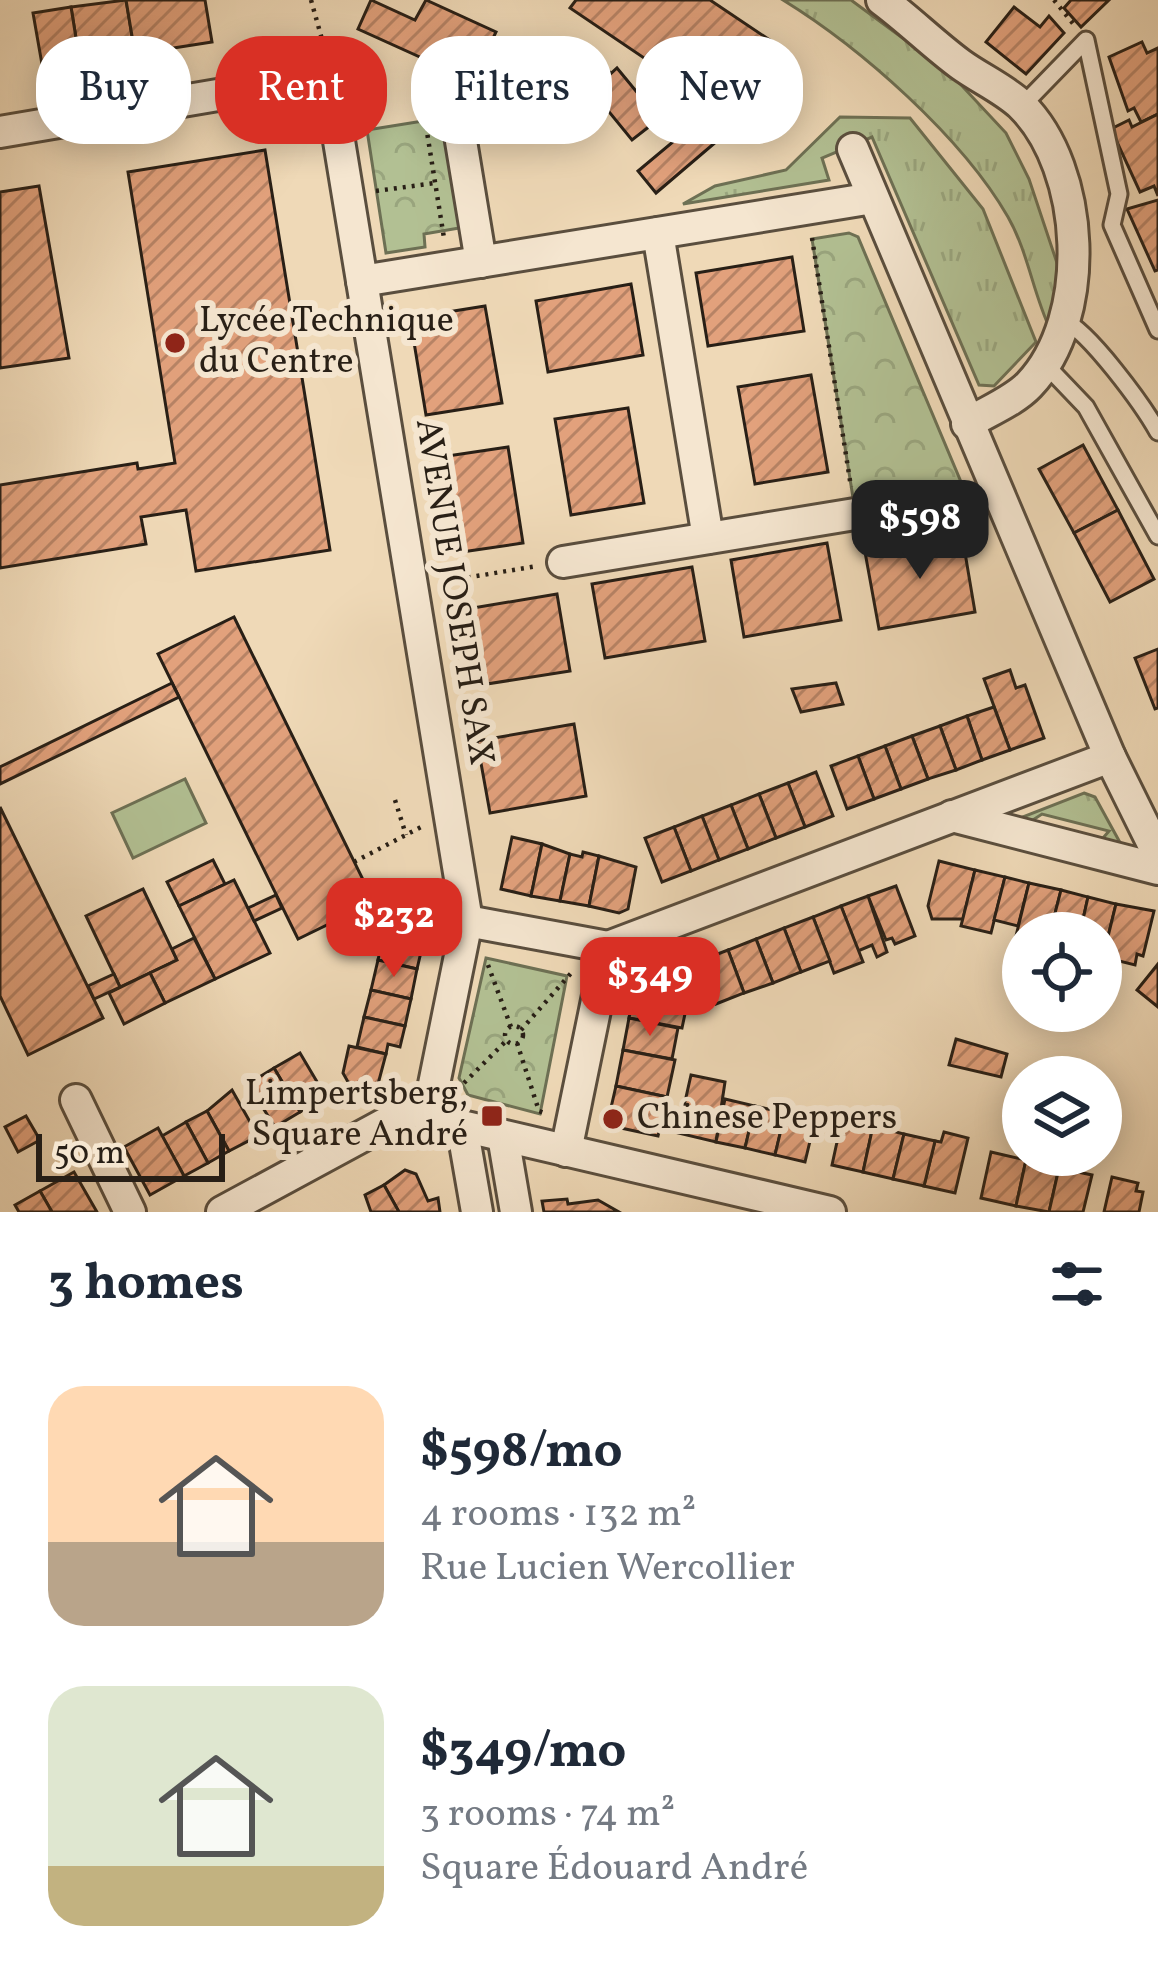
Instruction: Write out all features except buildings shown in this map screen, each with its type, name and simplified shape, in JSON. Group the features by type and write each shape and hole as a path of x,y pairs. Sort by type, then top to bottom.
{"street":[{"path":"882,0 958,63 1022,106 1052,154 1070,213 1077,261 1063,320 1043,362 1028,386 967,424"},
{"path":"0,132 215,96"},
{"name":"AVENUE JOSEPH SAX","path":"338,144 467,920 428,1109"},
{"path":"461,144 481,262"},
{"path":"853,148 1109,757 1158,854"},
{"path":"362,280 873,198"},
{"path":"658,233 708,538"},
{"path":"562,562 855,514"},
{"path":"467,920 608,947 1109,757"},
{"path":"952,816 1158,869"},
{"path":"566,1151 608,947"},
{"path":"76,1100 130,1212"},
{"path":"222,1212 405,1113 428,1109 461,1126 830,1212"},
{"path":"461,1126 477,1212"},
{"path":"503,1136 516,1212"}],"lane":[{"path":"1022,106 1085,40"},
{"path":"1085,40 1119,194 1112,225 1158,330"},
{"path":"1063,320 1080,327 1112,373 1138,396 1158,432"},
{"path":"1043,362 1086,407 1158,536"}],"path":[{"path":"311,0 322,36"},
{"path":"1054,0 1085,40"},
{"path":"428,144 446,253"},
{"path":"371,192 435,183"},
{"path":"811,232 855,514 995,490"},
{"path":"412,586 562,562"},
{"path":"395,800 406,836"},
{"path":"354,862 428,824"},
{"path":"452,1087 464,1083 507,1040 511,1027 483,954"},
{"path":"544,1113 539,1111 517,1043 521,1030 572,972"},
{"path":"511,1027 521,1030"},
{"path":"507,1040 517,1043"}],"green space":[{"path":"783,0 851,0 950,73 1006,133 1029,179 1063,281 1050,329 1015,230 964,156 908,96 845,43"},
{"path":"840,117 910,118 983,209 1036,342 994,386 979,385 872,137 822,158 829,180 683,204 715,186 786,170"},
{"path":"411,123 411,144 452,144 465,227 424,234 425,247 386,253 369,144 387,144 387,127"},
{"path":"849,233 858,237 961,482 958,487 854,504 812,239"},
{"path":"185,779 206,823 133,858 112,813"},
{"path":"1084,793 1095,797 1123,848 1097,845 1109,831 1042,814 1022,827 1015,820"},
{"path":"486,958 567,976 540,1114 468,1095 459,1078"}],"place":[{"name":"Lycée Technique du Centre","path":"175,343"},
{"name":"Limpertsberg, Square André","path":"492,1116"},
{"name":"Chinese Peppers","path":"613,1119"}]}
